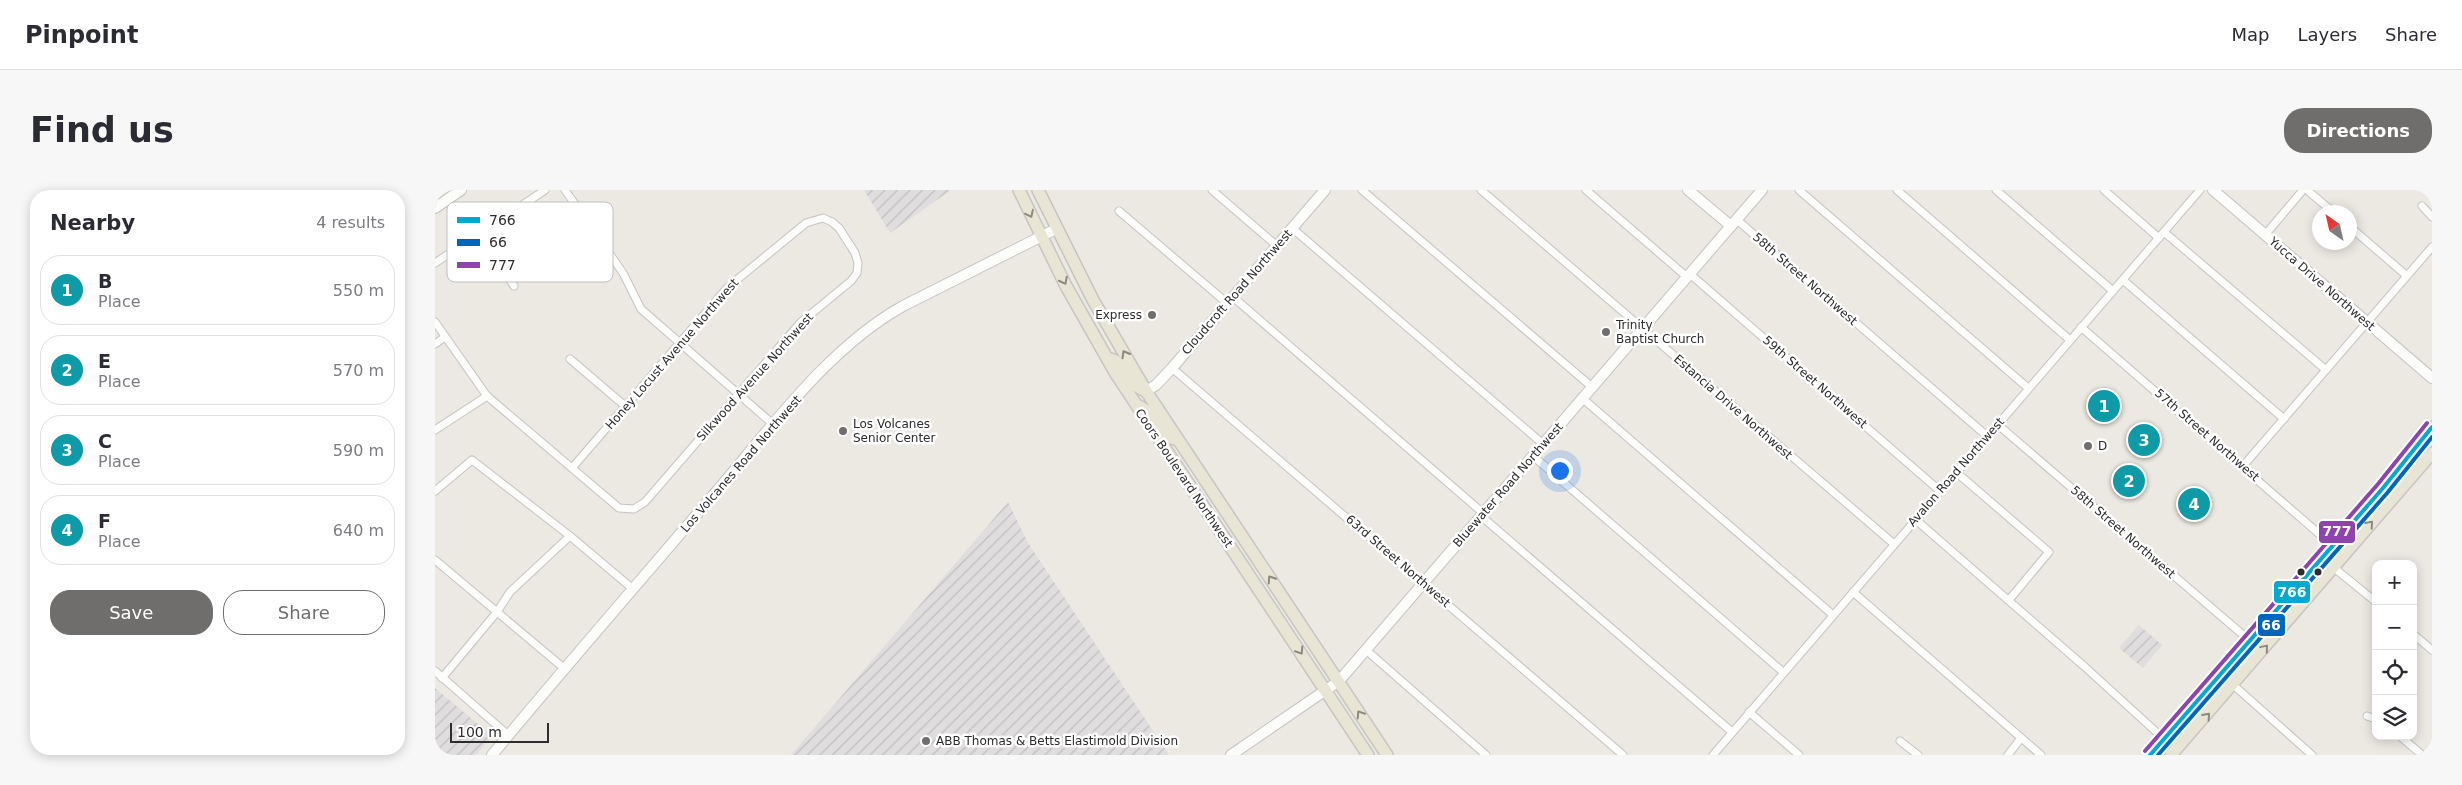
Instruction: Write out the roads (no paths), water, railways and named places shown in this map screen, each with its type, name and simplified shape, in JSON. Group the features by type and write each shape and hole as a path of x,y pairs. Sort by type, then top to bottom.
{"main road":[{"name":"Coors Boulevard Northwest","path":"1019,190 1107,358 1136,405 1368,755"},
{"name":"Coors Boulevard Northwest","path":"1038,190 1093,300 1147,391 1387,755"},
{"path":"1107,358 1118,361 1136,387 1147,391"},
{"path":"1136,405 1152,414 1168,438 1179,440"},
{"path":"2150,755 2432,427"},
{"path":"2171,755 2234,685 2432,453"}],"street":[{"path":"435,208 461,190"},
{"path":"527,202 545,190"},
{"path":"565,190 573,202"},
{"path":"1212,190 1277,245"},
{"name":"Cloudcroft Road Northwest","path":"1147,391 1156,385 1172,368 1325,190"},
{"path":"1362,190 1592,388"},
{"name":"Estancia Drive Northwest","path":"1481,190 1894,544"},
{"name":"59th Street Northwest","path":"1586,190 1940,491"},
{"name":"58th Street Northwest","path":"1688,190 1734,223 1987,436"},
{"name":"Bluewater Road Northwest","path":"1231,755 1339,681 1762,190"},
{"path":"1799,190 2028,388"},
{"path":"1897,190 2070,340"},
{"path":"1997,190 2113,291"},
{"path":"2104,190 2162,235 2326,370"},
{"name":"Avalon Road Northwest","path":"1713,755 2200,190"},
{"name":"Yucca Drive Northwest","path":"2213,190 2432,378"},
{"path":"2265,235 2303,190"},
{"path":"2307,190 2325,205"},
{"path":"2422,206 2432,217"},
{"path":"1119,211 1230,300 1733,732"},
{"name":"Honey Locust Avenue Northwest","path":"572,468 728,286 806,222 815,218 823,218 832,222 848,242"},
{"path":"1292,228 1543,444"},
{"name":"Los Volcanes Road Northwest","path":"491,755 774,425 844,347 881,318 1056,229"},
{"path":"2357,233 2407,276"},
{"name":"Silkwood Avenue Northwest","path":"572,468 619,508 634,509 645,502 800,323 851,281 857,273 858,263 848,242"},
{"path":"2243,466 2432,247"},
{"path":"435,263 447,255"},
{"path":"613,259 623,273 641,309 774,425"},
{"path":"2123,280 2284,418"},
{"path":"511,282 514,286"},
{"path":"435,322 487,396 572,468"},
{"name":"57th Street Northwest","path":"2081,327 2332,545"},
{"path":"435,344 445,337"},
{"path":"570,359 625,406"},
{"name":"63rd Street Northwest","path":"1172,368 1623,755"},
{"path":"435,430 487,396"},
{"path":"1582,398 1833,615"},
{"name":"58th Street Northwest","path":"1997,424 2249,640"},
{"path":"1533,456 1783,672"},
{"path":"435,491 472,460 570,536 633,589"},
{"path":"1956,472 2049,552 2009,600"},
{"path":"1916,520 2009,600 2164,739"},
{"path":"442,678 497,612 510,592 570,536"},
{"path":"435,560 565,669"},
{"path":"2333,567 2372,599"},
{"path":"1853,592 2041,755"},
{"path":"2417,637 2431,647"},
{"path":"1366,650 1486,755"},
{"path":"435,671 508,735"},
{"path":"2221,674 2312,755"},
{"path":"1749,712 1799,755"},
{"path":"2367,716 2372,717"},
{"path":"2008,755 2021,738"},
{"path":"2404,740 2421,755"},
{"path":"1900,741 1918,755"}],"place":[{"name":"Express","path":"1152,315"},
{"name":"Trinity Baptist Church","path":"1606,332"},
{"name":"B","path":"2104,406"},
{"name":"Los Volcanes Senior Center","path":"843,431"},
{"name":"C","path":"2144,440"},
{"name":"D","path":"2088,446"},
{"name":"E","path":"2129,481"},
{"name":"F","path":"2194,504"},
{"name":"ABB Thomas & Betts Elastimold Division","path":"926,741"}]}
